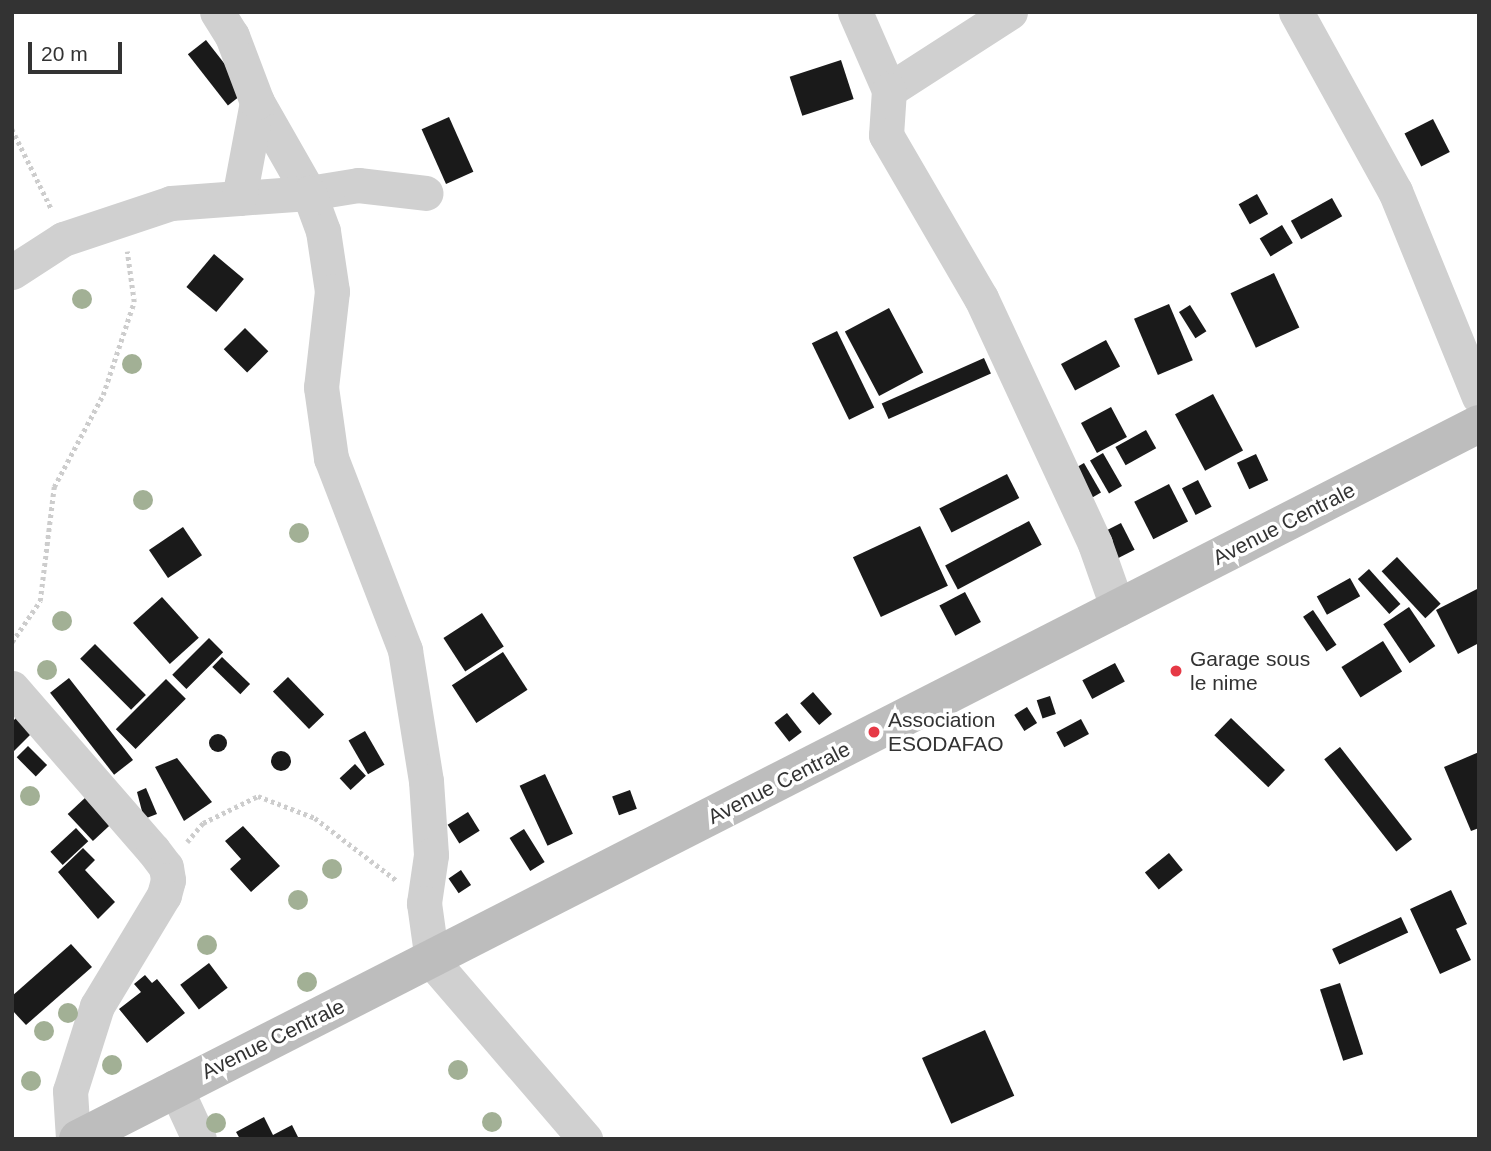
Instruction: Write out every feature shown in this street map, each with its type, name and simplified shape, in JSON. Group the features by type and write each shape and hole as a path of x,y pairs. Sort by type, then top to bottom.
{"main road":[{"name":"Avenue Centrale","path":"78,1139 175,1087 432,961 1479,424"}],"street":[{"path":"217,12 232,36 257,102 309,193 323,231 332,291 321,387 331,458 405,649 426,781 431,855 425,903 432,961 585,1139"},
{"path":"855,12 889,90 886,135 981,298 1096,544 1118,609"},
{"path":"889,90 1010,12"},
{"path":"1296,12 1395,191 1479,397"},
{"path":"239,198 257,102"},
{"path":"12,272 62,239 171,202 309,193 358,186 426,193"},
{"path":"12,688 166,867 164,895 97,1006 82,1048 70,1091 73,1139"},
{"path":"175,1087 200,1139"}],"path":[{"path":"12,129 47,196 62,239"},
{"path":"12,642 40,601 54,487 103,395 134,302 124,219"},
{"path":"166,867 203,823 258,796 315,818 425,903"}],"building":[{"path":"206,40 246,91 228,105 188,54"},
{"path":"841,60 854,99 802,116 790,77"},
{"path":"449,117 473,172 446,184 422,129"},
{"path":"1433,119 1450,152 1421,166 1404,134"},
{"path":"1257,194 1268,214 1250,224 1239,204"},
{"path":"1332,198 1342,216 1301,239 1291,221"},
{"path":"1282,225 1293,243 1271,256 1260,238"},
{"path":"214,254 244,279 216,312 186,287"},
{"path":"1274,273 1299,327 1256,348 1230,293"},
{"path":"1169,304 1193,360 1158,375 1134,319"},
{"path":"1190,305 1206,331 1195,338 1179,312"},
{"path":"889,308 923,372 879,396 845,331"},
{"path":"245,328 268,351 247,373 224,349"},
{"path":"837,331 874,407 849,420 812,343"},
{"path":"1106,340 1120,366 1075,390 1061,364"},
{"path":"984,358 991,374 889,419 882,404"},
{"path":"1213,394 1243,451 1205,471 1175,414"},
{"path":"1111,407 1127,437 1097,453 1081,423"},
{"path":"1146,430 1156,448 1126,465 1115,447"},
{"path":"1103,453 1122,486 1109,493 1090,460"},
{"path":"1256,454 1268,480 1249,489 1237,463"},
{"path":"1084,463 1101,492 1087,500 1070,471"},
{"path":"1007,474 1019,498 952,533 939,509"},
{"path":"1198,480 1212,507 1196,515 1182,488"},
{"path":"1169,484 1188,521 1153,539 1134,502"},
{"path":"1029,521 1042,545 958,589 945,566"},
{"path":"1121,523 1135,550 1116,559 1102,533"},
{"path":"920,526 948,586 881,617 853,557"},
{"path":"183,527 202,555 168,578 149,550"},
{"path":"1397,557 1441,604 1425,618 1382,571"},
{"path":"1369,569 1400,604 1389,614 1358,579"},
{"path":"1350,578 1360,596 1327,615 1317,596"},
{"path":"1479,588 1479,643 1458,654 1436,610"},
{"path":"965,592 981,622 955,636 939,606"},
{"path":"162,597 199,638 170,664 133,623"},
{"path":"1409,607 1435,646 1410,663 1383,624"},
{"path":"1313,610 1336,645 1327,652 1303,617"},
{"path":"482,613 504,647 465,672 443,638"},
{"path":"209,638 223,652 186,689 172,675"},
{"path":"1383,641 1402,672 1361,697 1341,667"},
{"path":"95,644 146,695 131,710 80,659"},
{"path":"503,652 528,690 476,723 452,685"},
{"path":"222,657 250,684 240,694 212,667"},
{"path":"1115,663 1125,682 1092,699 1082,680"},
{"path":"288,677 324,714 309,729 273,692"},
{"path":"69,678 133,760 114,775 50,693"},
{"path":"166,679 186,699 136,749 116,729"},
{"path":"813,692 832,714 819,725 800,703"},
{"path":"1050,696 1056,714 1043,718 1037,700"},
{"path":"1027,707 1037,723 1024,731 1014,715"},
{"path":"787,713 802,732 789,742 774,723"},
{"path":"16,718 31,734 12,753 12,722"},
{"path":"1231,718 1285,770 1268,787 1214,735"},
{"path":"1081,719 1089,734 1064,747 1056,732"},
{"path":"365,731 385,765 368,774 349,740"},
{"path":"218,734 224,737 227,743 224,749 218,752 212,749 209,743 212,737"},
{"path":"28,746 47,765 36,776 17,757"},
{"path":"1340,747 1412,839 1396,852 1324,759"},
{"path":"277,751 285,751 291,761 285,771 277,771 271,765 271,757"},
{"path":"1479,752 1479,828 1471,831 1444,767"},
{"path":"177,758 212,802 184,821 155,767"},
{"path":"355,764 366,776 351,790 340,778"},
{"path":"545,774 573,834 548,846 520,786"},
{"path":"146,788 157,814 144,819 137,792"},
{"path":"630,790 637,809 619,815 612,796"},
{"path":"86,797 111,824 93,841 68,814"},
{"path":"468,812 480,831 459,843 448,825"},
{"path":"243,826 280,866 251,892 230,869 241,859 225,841"},
{"path":"76,828 88,841 63,865 50,852"},
{"path":"524,829 545,862 530,871 510,838"},
{"path":"83,848 95,860 85,870 115,902 98,919 58,872"},
{"path":"1169,853 1183,870 1159,890 1145,873"},
{"path":"461,870 471,885 459,893 449,878"},
{"path":"1451,890 1467,924 1456,929 1471,960 1440,974 1410,909"},
{"path":"1401,917 1408,932 1339,965 1332,949"},
{"path":"71,944 92,967 26,1025 12,1010 12,996"},
{"path":"209,963 228,988 199,1009 180,985"},
{"path":"145,975 152,983 157,979 185,1013 147,1043 119,1009 141,992 134,984"},
{"path":"1340,983 1363,1054 1343,1061 1320,989"},
{"path":"985,1030 1014,1096 951,1124 922,1058"},
{"path":"264,1117 273,1135 292,1125 299,1139 240,1139 236,1132"}],"place":[{"name":"Garage sous le nime","path":"1176,671"},
{"name":"Association ESODAFAO","path":"874,732"}]}
